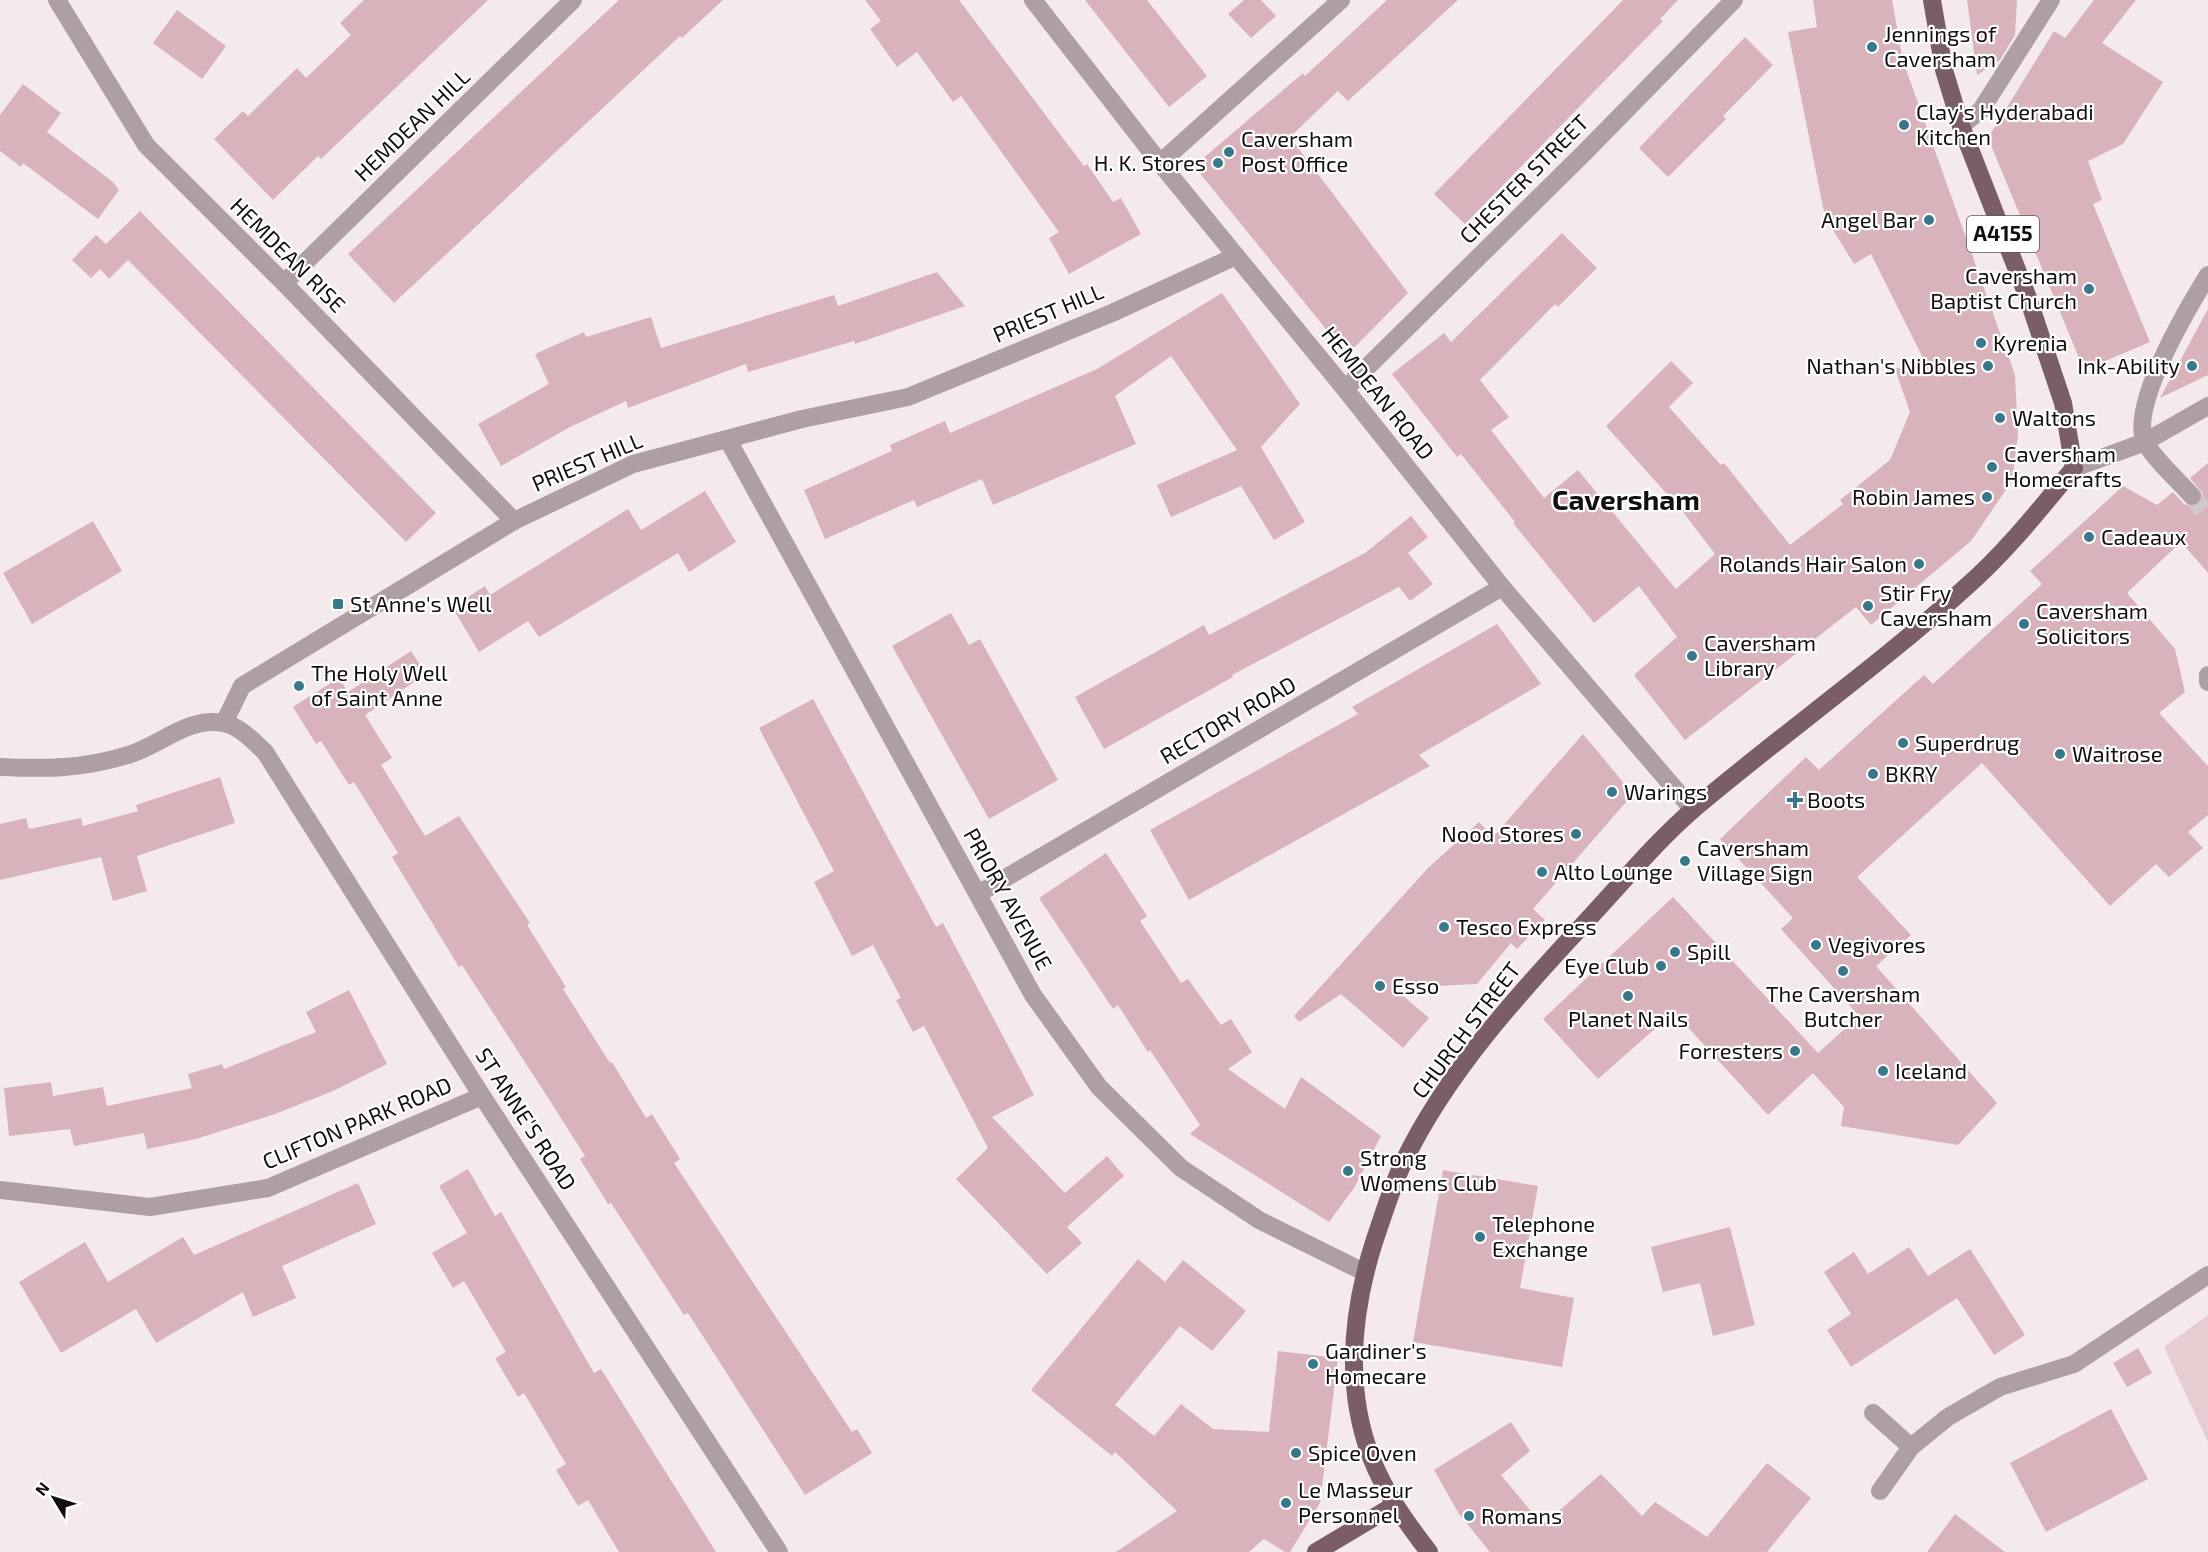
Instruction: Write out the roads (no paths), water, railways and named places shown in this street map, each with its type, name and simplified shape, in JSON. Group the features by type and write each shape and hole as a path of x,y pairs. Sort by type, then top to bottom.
{"main road":[{"name":"A4155","path":"1932,0 1944,70 1961,126 2028,298 2060,393 2074,468"},
{"name":"CHURCH STREET","path":"1429,1552 1394,1506 1371,1457 1360,1419 1353,1364 1354,1328 1364,1272 1405,1158 1457,1076 1552,958 1693,810 1881,662 1969,585 2074,468"},
{"path":"1316,1552 1394,1506"}],"street":[{"name":"HEMDEAN RISE","path":"57,0 146,145 284,283 514,521"},
{"name":"HEMDEAN HILL","path":"284,283 573,0"},
{"name":"HEMDEAN ROAD","path":"1033,0 1160,163 1345,389 1502,587 1693,810"},
{"path":"1160,163 1341,0"},
{"name":"CHESTER STREET","path":"1345,389 1577,160 1734,0"},
{"path":"1961,126 1981,110 2051,0"},
{"name":"PRIEST HILL","path":"224,723 242,686 514,521 633,464 802,419 908,397 1112,313 1236,256"},
{"path":"2192,496 2145,442 2142,410 2148,389 2208,275"},
{"path":"2074,468 2145,442 2208,406"},
{"name":"PRIORY AVENUE","path":"728,440 1033,995 1099,1087 1181,1168 1259,1220 1364,1272"},
{"name":"RECTORY ROAD","path":"978,894 1502,587"},
{"path":"2208,675 2208,682"},
{"path":"0,767 59,770 99,763 131,755 188,727 224,723"},
{"name":"ST ANNE'S ROAD","path":"224,723 246,734 271,761 482,1096 779,1552"},
{"name":"CLIFTON PARK ROAD","path":"0,1190 150,1207 268,1188 482,1096"},
{"path":"1880,1491 1911,1447 1948,1418 2000,1387 2074,1364 2208,1275"},
{"path":"1874,1413 1911,1447"}],"tunnel":[{"path":"2192,496 2208,516"}],"place":[{"name":"Jennings of Caversham","path":"1872,47"},
{"name":"Clay's Hyderabadi Kitchen","path":"1904,125"},
{"name":"Caversham Post Office","path":"1229,152"},
{"name":"H. K. Stores","path":"1218,163"},
{"name":"Angel Bar","path":"1929,220"},
{"name":"Caversham Baptist Church","path":"2089,289"},
{"name":"Kyrenia","path":"1981,343"},
{"name":"Nathan's Nibbles","path":"1988,366"},
{"name":"Ink-Ability","path":"2192,366"},
{"name":"Waltons","path":"2000,418"},
{"name":"Caversham Homecrafts","path":"1992,467"},
{"name":"Robin James","path":"1987,497"},
{"name":"Cadeaux","path":"2089,537"},
{"name":"Rolands Hair Salon","path":"1919,564"},
{"name":"St Anne's Well","path":"338,604"},
{"name":"Stir Fry Caversham","path":"1868,606"},
{"name":"Caversham Solicitors","path":"2024,624"},
{"name":"Caversham Library","path":"1692,656"},
{"name":"The Holy Well of Saint Anne","path":"299,686"},
{"name":"Superdrug","path":"1903,743"},
{"name":"Waitrose","path":"2060,754"},
{"name":"BKRY","path":"1873,774"},
{"name":"Warings","path":"1612,792"},
{"name":"Boots","path":"1795,800"},
{"name":"Nood Stores","path":"1576,834"},
{"name":"Caversham Village Sign","path":"1685,861"},
{"name":"Alto Lounge","path":"1542,872"},
{"name":"Tesco Express","path":"1444,927"},
{"name":"Vegivores","path":"1816,945"},
{"name":"Spill","path":"1675,952"},
{"name":"Eye Club","path":"1661,966"},
{"name":"The Caversham Butcher","path":"1843,971"},
{"name":"Esso","path":"1380,986"},
{"name":"Planet Nails","path":"1628,996"},
{"name":"Forresters","path":"1795,1051"},
{"name":"Iceland","path":"1883,1071"},
{"name":"Strong Womens Club","path":"1348,1171"},
{"name":"Telephone Exchange","path":"1480,1237"},
{"name":"Gardiner's Homecare","path":"1313,1364"},
{"name":"Spice Oven","path":"1296,1453"},
{"name":"Le Masseur Personnel","path":"1286,1503"},
{"name":"Romans","path":"1469,1516"}],"district":[{"name":"Caversham","path":"1626,500"}]}
